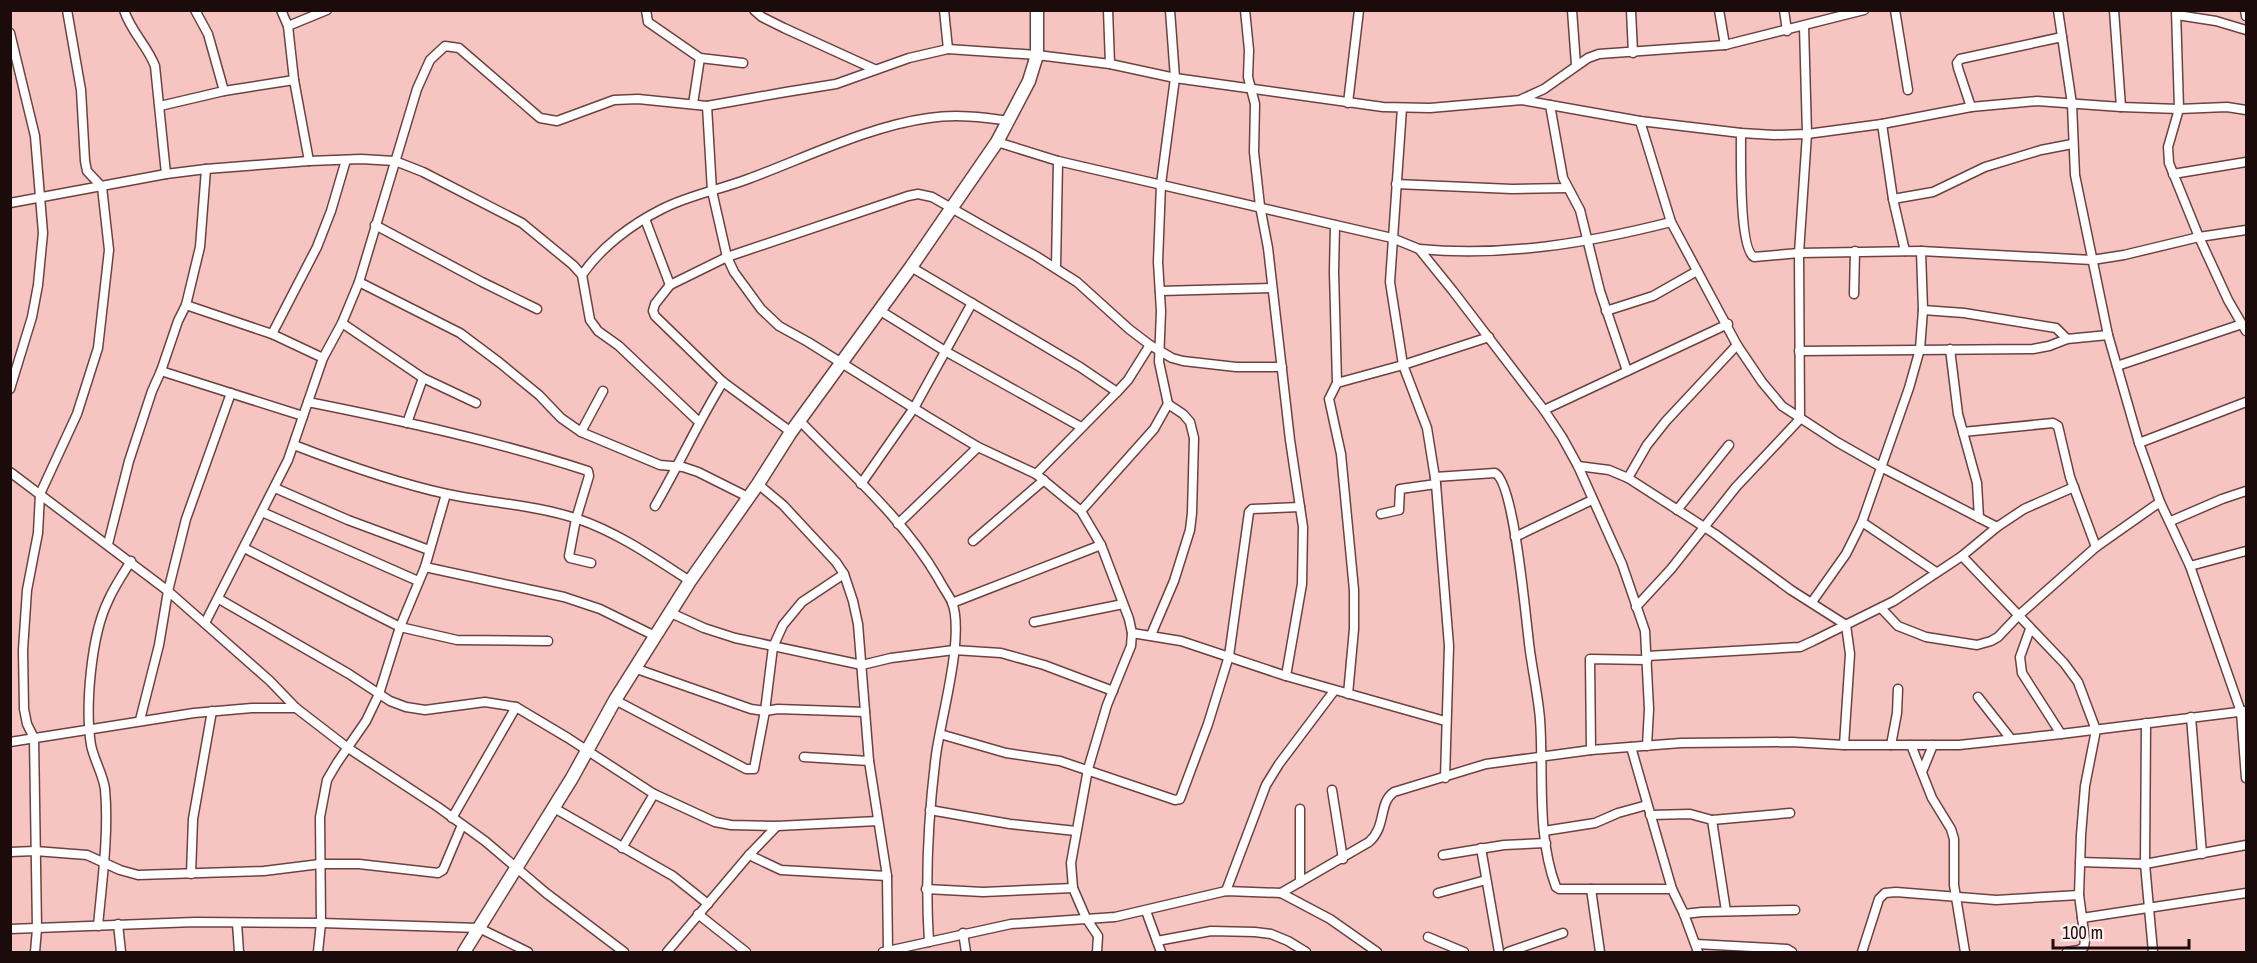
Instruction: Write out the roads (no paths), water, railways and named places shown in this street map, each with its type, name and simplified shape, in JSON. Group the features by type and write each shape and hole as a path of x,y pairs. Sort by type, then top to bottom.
{"street":[{"path":"35,952 33,738 24,709 23,651 27,590 41,511 40,494 77,414 98,348 109,250 102,187 87,171 85,161 81,90 67,10"},
{"path":"124,10 131,29 156,66 166,174"},
{"path":"195,10 208,34 224,91"},
{"path":"281,10 288,26 294,80 309,161"},
{"path":"288,26 327,10"},
{"path":"646,10 648,22 700,58 743,63"},
{"path":"754,10 762,17 784,28 874,69"},
{"path":"944,10 948,49"},
{"path":"464,952 554,808 634,668 690,581 758,484 791,432 911,267 1010,121 1029,81 1037,55 1037,10"},
{"path":"1108,10 1110,64"},
{"path":"1151,635 1178,571 1191,530 1192,513 1194,438 1190,422 1168,404 1161,375 1159,351 1158,233 1161,184 1175,78 1170,10"},
{"path":"1245,10 1249,50 1248,77 1255,104 1254,152 1300,507 1304,554 1302,584 1286,676"},
{"path":"1348,103 1359,10"},
{"path":"1572,10 1576,65"},
{"path":"1631,10 1633,53"},
{"path":"1719,10 1725,45"},
{"path":"1784,10 1787,31"},
{"path":"1522,100 1544,89 1576,65 1599,54 1725,45 1804,27 1864,10"},
{"path":"1895,10 1908,90"},
{"path":"2058,10 2072,104 2075,175 2108,335 2139,443 2160,502 2171,521 2190,566 2244,711 2247,778"},
{"path":"2114,10 2121,107"},
{"path":"2245,10 2247,16"},
{"path":"2117,366 2244,328 2199,237 2169,163 2168,147 2179,109 2177,13 2247,30"},
{"path":"1636,607 1671,569 1703,526 1800,419 1799,253 1807,134 1804,27"},
{"path":"10,33 35,136 43,232 38,285 32,317 10,389"},
{"path":"1971,107 1958,68 1957,63 1960,59 2062,37"},
{"path":"205,623 275,488 294,445 323,358 342,323 359,282 417,89 430,60 445,46 459,48 540,118 548,121 557,121 576,115 614,100 638,99 707,106 836,84 874,69 926,53 948,49 1037,55 1110,64 1175,78 1348,103 1430,108 1522,100 1640,121 1741,133 1807,134 1882,124 1971,107 2037,102 2179,109 2244,107"},
{"path":"693,104 700,58"},
{"path":"160,106 224,91 294,80"},
{"path":"1550,105 1563,178 1580,210 1606,311 1627,371"},
{"path":"707,106 712,191 727,257 734,272 771,320 978,447 1036,474 1081,511 1101,545 1132,633 1129,654 1113,691 1088,769 1071,863 1073,888 1086,918 1098,936 1097,952"},
{"path":"1402,108 1390,282 1403,365 1427,428 1435,481 1449,646 1444,778"},
{"path":"582,275 602,251 645,219 689,197 712,191 890,126 954,115 1010,121"},
{"path":"1640,121 1671,222 1728,324 1737,345 1762,382 1782,406 1881,467 1997,527"},
{"path":"1882,124 1893,199 1905,251"},
{"path":"1741,133 1741,191 1747,249 1754,257 1799,253 1921,251 1992,257 2092,260 2124,255 2199,237 2247,230"},
{"path":"997,142 1058,161 1392,238 1419,249 1447,252 1538,249 1587,241 1671,222"},
{"path":"1893,199 1933,192 1985,167 2041,150 2072,144"},
{"path":"272,334 316,247 331,211 346,160"},
{"path":"10,202 206,169 309,161 395,161 423,172 522,224 573,265 582,275 590,320 598,331 619,346 699,422"},
{"path":"1056,268 1058,161"},
{"path":"2174,174 2247,162"},
{"path":"108,544 129,461 152,391 186,305 200,247 206,169"},
{"path":"1396,184 1512,189 1567,188"},
{"path":"791,432 723,382 655,316 653,311 655,304 670,285 727,257 908,195 918,194 932,197 1056,268 1077,282 1159,351 1183,361 1203,364 1282,368"},
{"path":"645,219 670,285"},
{"path":"375,225 537,309"},
{"path":"1335,225 1337,382 1329,399 1341,454 1354,590 1354,629 1348,694"},
{"path":"1419,249 1544,410 1562,436 1578,466 1622,564 1645,631 1649,709 1647,746"},
{"path":"1854,294 1855,251"},
{"path":"1812,602 1846,554 1862,522 1909,388 1920,349 1923,310 1921,251"},
{"path":"911,267 1080,367 1117,392"},
{"path":"1606,311 1653,296 1697,272"},
{"path":"359,282 460,333 500,363 539,395 561,418 581,432 660,465 678,466 698,472 748,498"},
{"path":"1160,291 1272,288"},
{"path":"861,484 932,379 972,303"},
{"path":"186,305 272,334 323,358"},
{"path":"879,310 945,351 1082,427"},
{"path":"1923,310 1964,313 2056,328 2067,339"},
{"path":"342,323 423,378 476,403"},
{"path":"1544,410 1728,324"},
{"path":"1799,351 2033,349 2067,339 2108,335"},
{"path":"1337,382 1403,365 1489,337"},
{"path":"1036,474 1128,380 1150,345"},
{"path":"1628,478 1647,445 1666,421 1737,345"},
{"path":"1950,349 1958,414 1977,483 1979,518"},
{"path":"161,371 303,416"},
{"path":"407,423 423,378"},
{"path":"655,506 678,466 699,422 723,382"},
{"path":"581,432 603,391"},
{"path":"140,720 186,519 231,393"},
{"path":"308,402 525,451 588,471 589,476 576,519 570,558 591,563"},
{"path":"2139,443 2247,402"},
{"path":"1081,511 1154,429 1168,404"},
{"path":"800,421 908,535 932,568 952,603 954,650 930,810 926,889 929,942"},
{"path":"1963,432 2053,423 2058,426 2074,488 2096,547"},
{"path":"294,445 343,464 446,494 519,506 576,519 634,545 690,581"},
{"path":"1677,510 1729,445"},
{"path":"898,524 978,447"},
{"path":"1578,466 1609,470 1628,478 1703,526 1791,590 1846,625 1850,654 1844,745"},
{"path":"10,472 168,591 270,681 296,708 348,748 462,825 624,952"},
{"path":"1381,514 1399,510 1400,489 1435,481 1499,474 1515,537 1540,716 1544,831 1556,887 1559,889 1672,889"},
{"path":"974,541 1044,480"},
{"path":"758,484 797,519 844,574 858,624 869,761 887,876 888,952"},
{"path":"275,488 348,520 429,550"},
{"path":"1591,750 1590,659 1647,658 1800,646 1881,608 1962,556 1997,527 2032,505 2074,488"},
{"path":"2171,521 2247,491"},
{"path":"318,952 321,923 320,817 327,780 379,694 400,627 424,567 446,494"},
{"path":"1515,537 1592,500"},
{"path":"1881,608 1898,626 1909,631 1943,641 1977,645 1998,637 2018,616 2096,547 2160,502"},
{"path":"940,734 1006,753 1059,761 1175,800 1180,799 1208,724 1229,656 1249,512 1252,509 1300,507"},
{"path":"262,512 418,581"},
{"path":"1862,522 1936,572"},
{"path":"952,603 1101,545"},
{"path":"244,548 400,627 458,640 548,641"},
{"path":"2190,566 2247,551"},
{"path":"1962,556 2064,663 2078,682 2096,730 2085,786 2080,862 2079,896 2085,940 2084,947 2079,951 2067,952"},
{"path":"98,926 104,862 105,786 91,747 89,730 91,670 99,623 108,600 131,561"},
{"path":"424,567 564,597 600,609 655,636"},
{"path":"615,700 751,771 754,769 765,711 773,647 783,625 802,602 844,574"},
{"path":"219,599 349,674 379,694 406,707 425,710 485,702 516,707 654,794 715,822 731,825 777,826 878,821"},
{"path":"1034,622 1123,604"},
{"path":"671,613 704,628 773,647 862,665 891,658 954,650 1001,653 1017,656 1113,691"},
{"path":"2030,629 2020,657 2022,673 2061,734"},
{"path":"1132,633 1181,641 1334,691 1445,721"},
{"path":"634,668 737,705 765,711 778,709 865,712"},
{"path":"1891,745 1897,713 1898,689"},
{"path":"1226,891 1266,785 1334,691"},
{"path":"1978,697 2011,739"},
{"path":"452,818 516,707"},
{"path":"10,742 140,720 212,711 296,708"},
{"path":"191,873 193,819 212,711"},
{"path":"1281,892 1343,859 1377,834 1389,795 1486,764 1591,750 1647,746 1792,741 1844,745 1959,745 2244,711"},
{"path":"2191,717 2202,854"},
{"path":"2146,723 2145,864 2153,952"},
{"path":"1911,745 1932,798 1951,829 1954,839 1954,885 1965,952"},
{"path":"1922,772 1933,745"},
{"path":"1631,747 1672,889 1697,948 1786,949 1792,952"},
{"path":"804,757 869,761"},
{"path":"1332,790 1343,859"},
{"path":"622,848 654,794"},
{"path":"1544,831 1595,823 1618,813 1647,805"},
{"path":"554,808 674,876 708,904"},
{"path":"1300,809 1300,882"},
{"path":"930,810 1010,824 1076,831"},
{"path":"1650,815 1690,814 1712,820 1790,813"},
{"path":"1712,820 1726,911"},
{"path":"10,852 35,850 87,855 120,870 138,875 264,871 320,864 359,864 441,872 462,825"},
{"path":"667,952 749,855 777,826"},
{"path":"1443,855 1481,848 1546,843"},
{"path":"2080,862 2145,864 2247,845"},
{"path":"1481,848 1499,952"},
{"path":"749,855 781,870 887,876"},
{"path":"1438,892 1486,880"},
{"path":"926,889 1014,891 1073,888"},
{"path":"1591,889 1600,952"},
{"path":"883,952 1011,924 1106,918 1146,911 1226,891 1281,892 1330,919 1377,952"},
{"path":"1862,952 1879,899 1886,893 2011,900 2079,896"},
{"path":"2082,918 2247,893"},
{"path":"1684,914 1795,910"},
{"path":"1146,911 1161,952"},
{"path":"698,914 746,952"},
{"path":"10,929 237,922 479,928 528,952"},
{"path":"237,922 239,952"},
{"path":"118,924 121,952"},
{"path":"1157,940 1202,932 1255,932 1271,934 1306,952"},
{"path":"963,933 966,952"},
{"path":"1508,952 1563,933"},
{"path":"1428,938 1464,952"}]}
